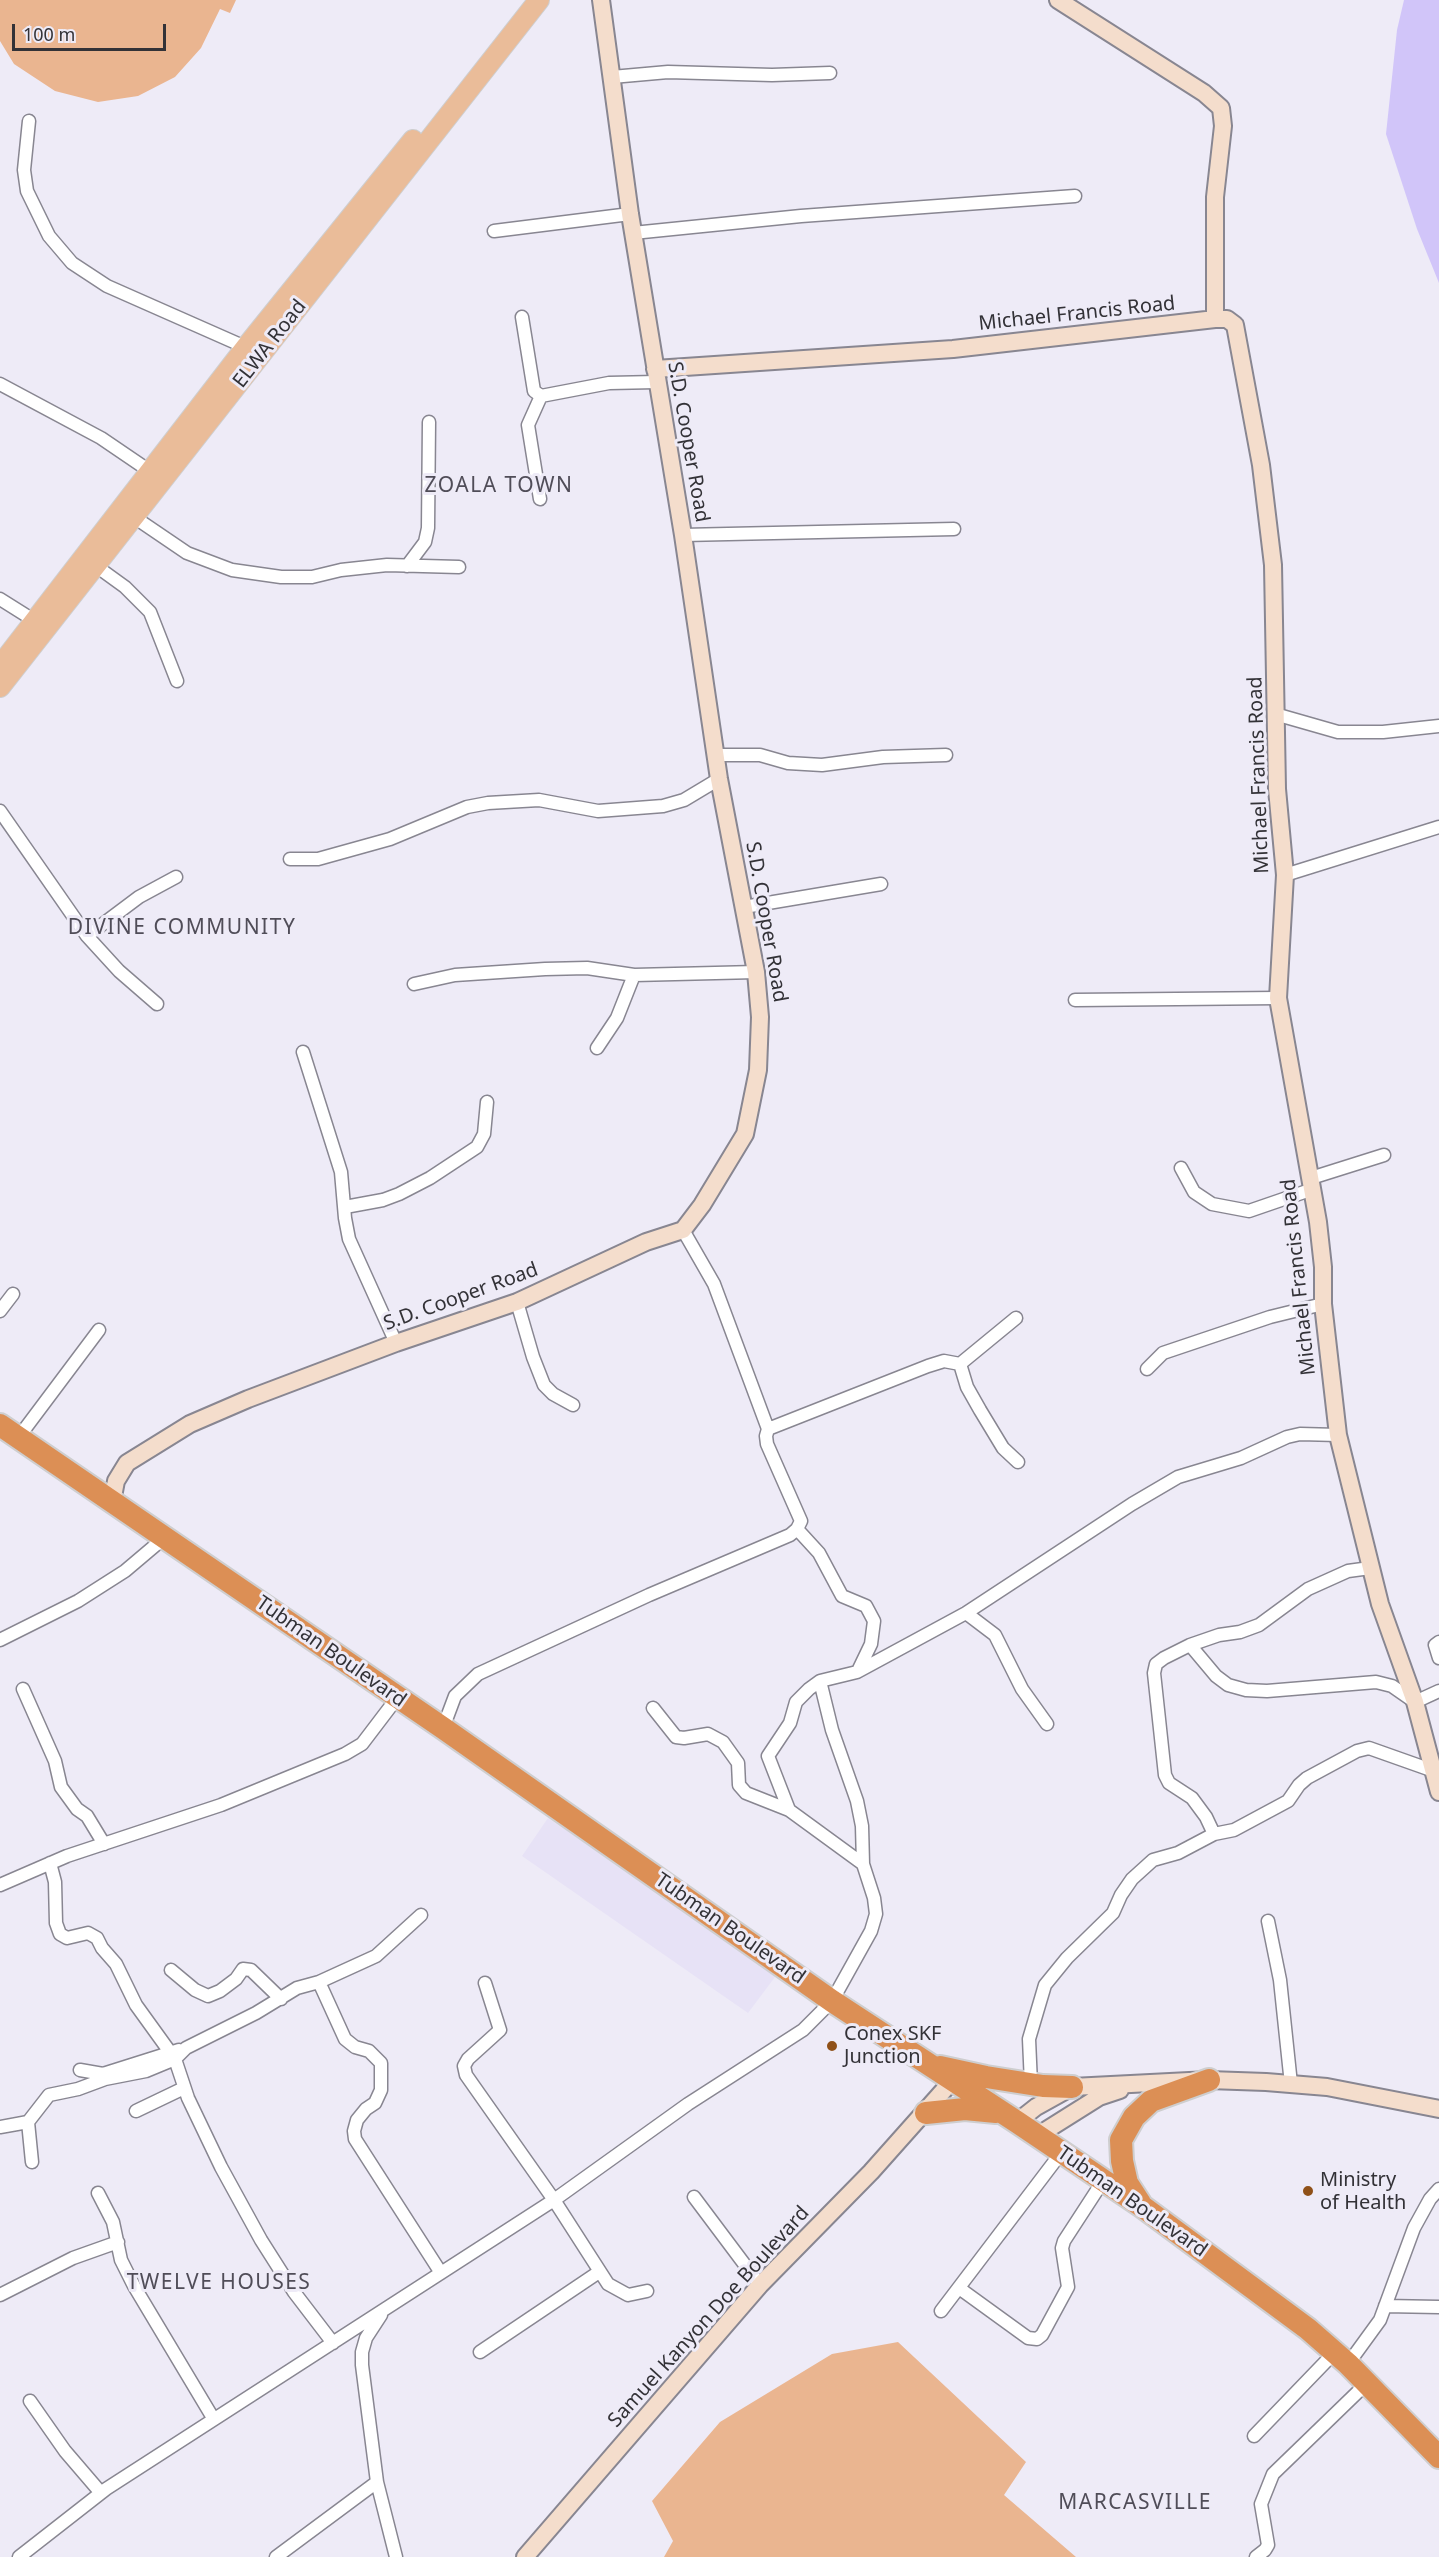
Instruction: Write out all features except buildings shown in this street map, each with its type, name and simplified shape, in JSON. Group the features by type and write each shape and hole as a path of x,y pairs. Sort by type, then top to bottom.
{"highway":[{"name":"Tubman Boulevard","path":"9,1431 442,1728 832,2001 952,2081 1011,2117 1143,2207 1272,2301 1342,2358 1365,2384 1435,2445"},
{"path":"926,2063 986,2077 1072,2087"},
{"path":"1143,2207 1127,2183 1122,2161 1121,2140 1134,2117 1151,2101 1209,2080"},
{"path":"926,2112 964,2109 1011,2117"}],"main road":[{"name":"ELWA Road","path":"0,687 134,517 254,351 526,0"},
{"name":"ELWA Road","path":"0,666 152,472 254,351 539,0"}],"street":[{"name":"S.D. Cooper Road","path":"112,1502 116,1481 127,1463 190,1424 248,1399 396,1343 517,1302 646,1242 683,1230 702,1205 745,1134 758,1070 760,1017 756,972 719,779 683,535 630,214 601,0"},
{"path":"1058,0 1204,93 1221,108 1223,126 1215,197 1215,319"},
{"path":"612,77 668,72 772,75 830,73"},
{"path":"29,121 24,170 27,191 50,236 72,263 107,286 254,351"},
{"path":"633,233 801,216 1075,196"},
{"path":"494,231 630,214"},
{"path":"522,317 534,391 541,396 656,376"},
{"name":"Michael Francis Road","path":"656,376 953,349 1215,319 1227,319 1235,325 1261,465 1273,565 1277,789 1285,875 1278,998 1312,1183 1323,1267 1323,1304 1338,1435 1380,1604 1415,1702 1439,1792"},
{"path":"0,384 101,438 152,472"},
{"path":"540,499 528,425 541,396"},
{"path":"407,566 425,543 428,528 429,422"},
{"path":"134,517 187,553 232,570 281,577 312,577 341,570 387,565 459,567"},
{"path":"683,535 954,529"},
{"path":"96,566 124,587 150,612 177,681"},
{"path":"0,599 35,621"},
{"path":"1275,714 1338,732 1383,732 1439,726"},
{"path":"717,755 760,755 788,762 822,765 882,757 946,755"},
{"path":"290,859 318,859 390,839 467,807 488,803 539,800 598,811 663,806 684,800 719,779"},
{"path":"0,811 87,936 119,971 157,1004"},
{"path":"1285,875 1439,827"},
{"path":"87,936 139,897 176,877"},
{"path":"744,907 881,884"},
{"path":"414,984 455,975 545,969 587,968 634,975 756,972"},
{"path":"597,1048 617,1018 634,975"},
{"path":"1075,1000 1278,998"},
{"path":"303,1052 341,1172 350,1239 396,1343"},
{"path":"345,1208 399,1194 430,1178 477,1147 484,1134 487,1102"},
{"path":"1181,1168 1194,1192 1212,1203 1249,1211 1384,1155"},
{"path":"442,1728 455,1696 478,1674 649,1595 790,1535 801,1521 767,1444 768,1429 714,1284 683,1230"},
{"path":"0,1311 13,1294"},
{"path":"517,1302 544,1385 553,1394 573,1405"},
{"path":"1147,1369 1163,1353 1270,1317 1323,1304"},
{"path":"960,1364 1016,1318"},
{"path":"9,1431 99,1330"},
{"path":"768,1429 928,1366 944,1361 960,1364"},
{"path":"960,1364 968,1388 980,1410 1003,1448 1018,1462"},
{"path":"789,1810 768,1756 790,1723 796,1702 820,1681 858,1672 966,1613 1132,1504 1178,1477 1240,1458 1287,1437 1300,1434 1338,1435"},
{"path":"797,1529 819,1554 842,1596 866,1606 874,1621 871,1644 858,1672"},
{"path":"0,1640 38,1623 97,1589 125,1571 164,1538"},
{"path":"1214,1834 1206,1817 1192,1798 1169,1783 1165,1775 1154,1673 1156,1664 1190,1645 1259,1625 1308,1589 1348,1571 1370,1568"},
{"path":"966,1613 995,1635 1022,1689 1047,1724"},
{"path":"1439,1642 1435,1645 1439,1658"},
{"path":"1190,1645 1216,1676 1228,1685 1246,1690 1267,1691 1376,1682 1392,1686 1415,1702 1439,1691"},
{"path":"19,2557 100,2493 554,2200 688,2104 803,2030 832,2001 871,1930 876,1914 874,1898 863,1864 862,1827 857,1801 832,1730 820,1681"},
{"path":"23,1689 55,1761 60,1786 77,1809 87,1816 104,1844"},
{"path":"0,1885 50,1863 220,1805 345,1754 362,1744 397,1698"},
{"path":"653,1708 676,1737 708,1734 723,1742 738,1763 739,1785 747,1793 789,1810 863,1864"},
{"path":"1031,2084 1029,2040 1045,1984 1067,1958 1113,1913 1132,1879 1153,1860 1178,1853 1214,1834 1234,1830 1288,1801 1307,1778 1357,1751 1370,1748 1434,1771"},
{"path":"50,1863 55,1882 57,1923 60,1934 67,1938 88,1933 97,1938 102,1948 116,1964 136,2004 173,2056 184,2088 221,2167 261,2240 294,2292 333,2343"},
{"path":"0,2127 28,2122 49,2096 105,2079 146,2071 281,1999 297,1988 319,1982 376,1956 421,1915"},
{"path":"1268,1921 1280,1980 1291,2084"},
{"path":"171,1970 195,1990 208,1996 220,1991 236,1979 243,1969 251,1970 281,1999"},
{"path":"319,1982 345,2039 355,2047 369,2051 381,2063 381,2090 375,2103 366,2109 357,2120 354,2131 355,2139 441,2273"},
{"path":"485,1983 500,2030 468,2059 464,2066 466,2075 554,2200 599,2272 616,2290 628,2295 647,2291"},
{"path":"80,2070 103,2074 173,2056"},
{"path":"1011,2117 1036,2107 1072,2087 1209,2080 1327,2087 1439,2109"},
{"name":"Samuel Kanyon Doe Boulevard","path":"525,2557 760,2285 926,2112 952,2081"},
{"path":"1037,2136 1099,2097 1138,2084"},
{"path":"136,2110 184,2088"},
{"path":"28,2122 32,2162"},
{"path":"941,2311 1061,2153"},
{"path":"959,2288 1028,2338 1037,2339 1042,2335 1068,2287 1062,2248 1064,2241 1103,2181"},
{"path":"1254,2436 1342,2358 1380,2320 1414,2228 1430,2199 1439,2189"},
{"path":"98,2193 113,2222 121,2260 134,2286 213,2418"},
{"path":"694,2197 760,2285"},
{"path":"0,2295 74,2258 118,2242"},
{"path":"480,2352 599,2272"},
{"path":"1385,2306 1439,2307"},
{"path":"384,2311 366,2338 362,2352 377,2482 396,2557"},
{"path":"1256,2557 1268,2545 1261,2504 1273,2474 1365,2384"},
{"path":"30,2402 65,2451 100,2493"},
{"path":"276,2557 377,2482"}],"shaded area":[{"path":"0,0 236,0 230,13 220,9 201,48 175,77 138,96 98,102 55,91 14,64 0,41"},
{"path":"1404,0 1439,0 1439,283 1417,229 1386,134 1397,30"},
{"path":"548,1818 778,1973 748,2013 522,1856"},
{"path":"898,2342 1026,2462 1004,2495 1076,2557 664,2557 673,2541 652,2501 720,2422 832,2354"}],"place":[{"name":"Conex SKF Junction","path":"832,2046"},
{"name":"Ministry of Health","path":"1308,2191"}],"district":[{"name":"ZOALA TOWN","path":"499,486"},
{"name":"DIVINE COMMUNITY","path":"182,928"},
{"name":"TWELVE HOUSES","path":"219,2283"},
{"name":"MARCASVILLE","path":"1135,2503"}]}
